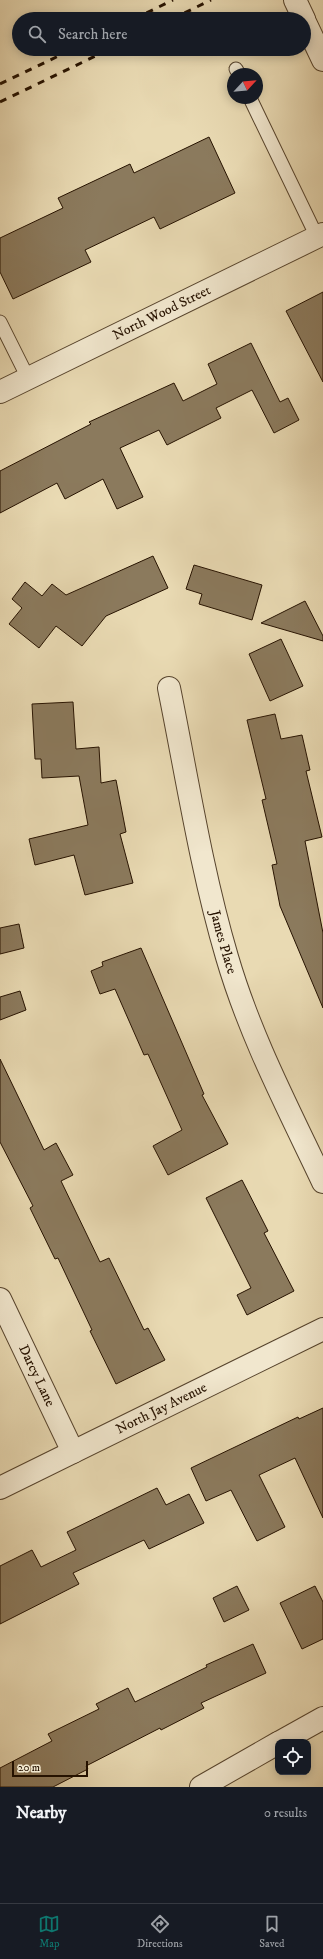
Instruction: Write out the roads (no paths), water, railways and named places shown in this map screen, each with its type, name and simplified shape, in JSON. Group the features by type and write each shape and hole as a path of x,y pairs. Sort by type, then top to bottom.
{"street":[{"path":"295,0 301,12"},
{"path":"311,34 323,60"},
{"name":"North Wood Street","path":"0,392 320,236"},
{"name":"James Place","path":"169,688 214,909 227,958 245,1013 266,1064 323,1182"},
{"name":"Darcy Lane","path":"0,1299 73,1452"},
{"name":"North Jay Avenue","path":"0,1488 323,1329"},
{"path":"286,1739 323,1718"},
{"path":"201,1787 275,1745"}],"lane":[{"path":"253,104 320,236"},
{"path":"0,322 28,378"}],"railway":[{"path":"148,12 173,0"},
{"path":"186,12 211,0"},
{"path":"0,84 58,56"},
{"path":"0,102 95,56"}]}
